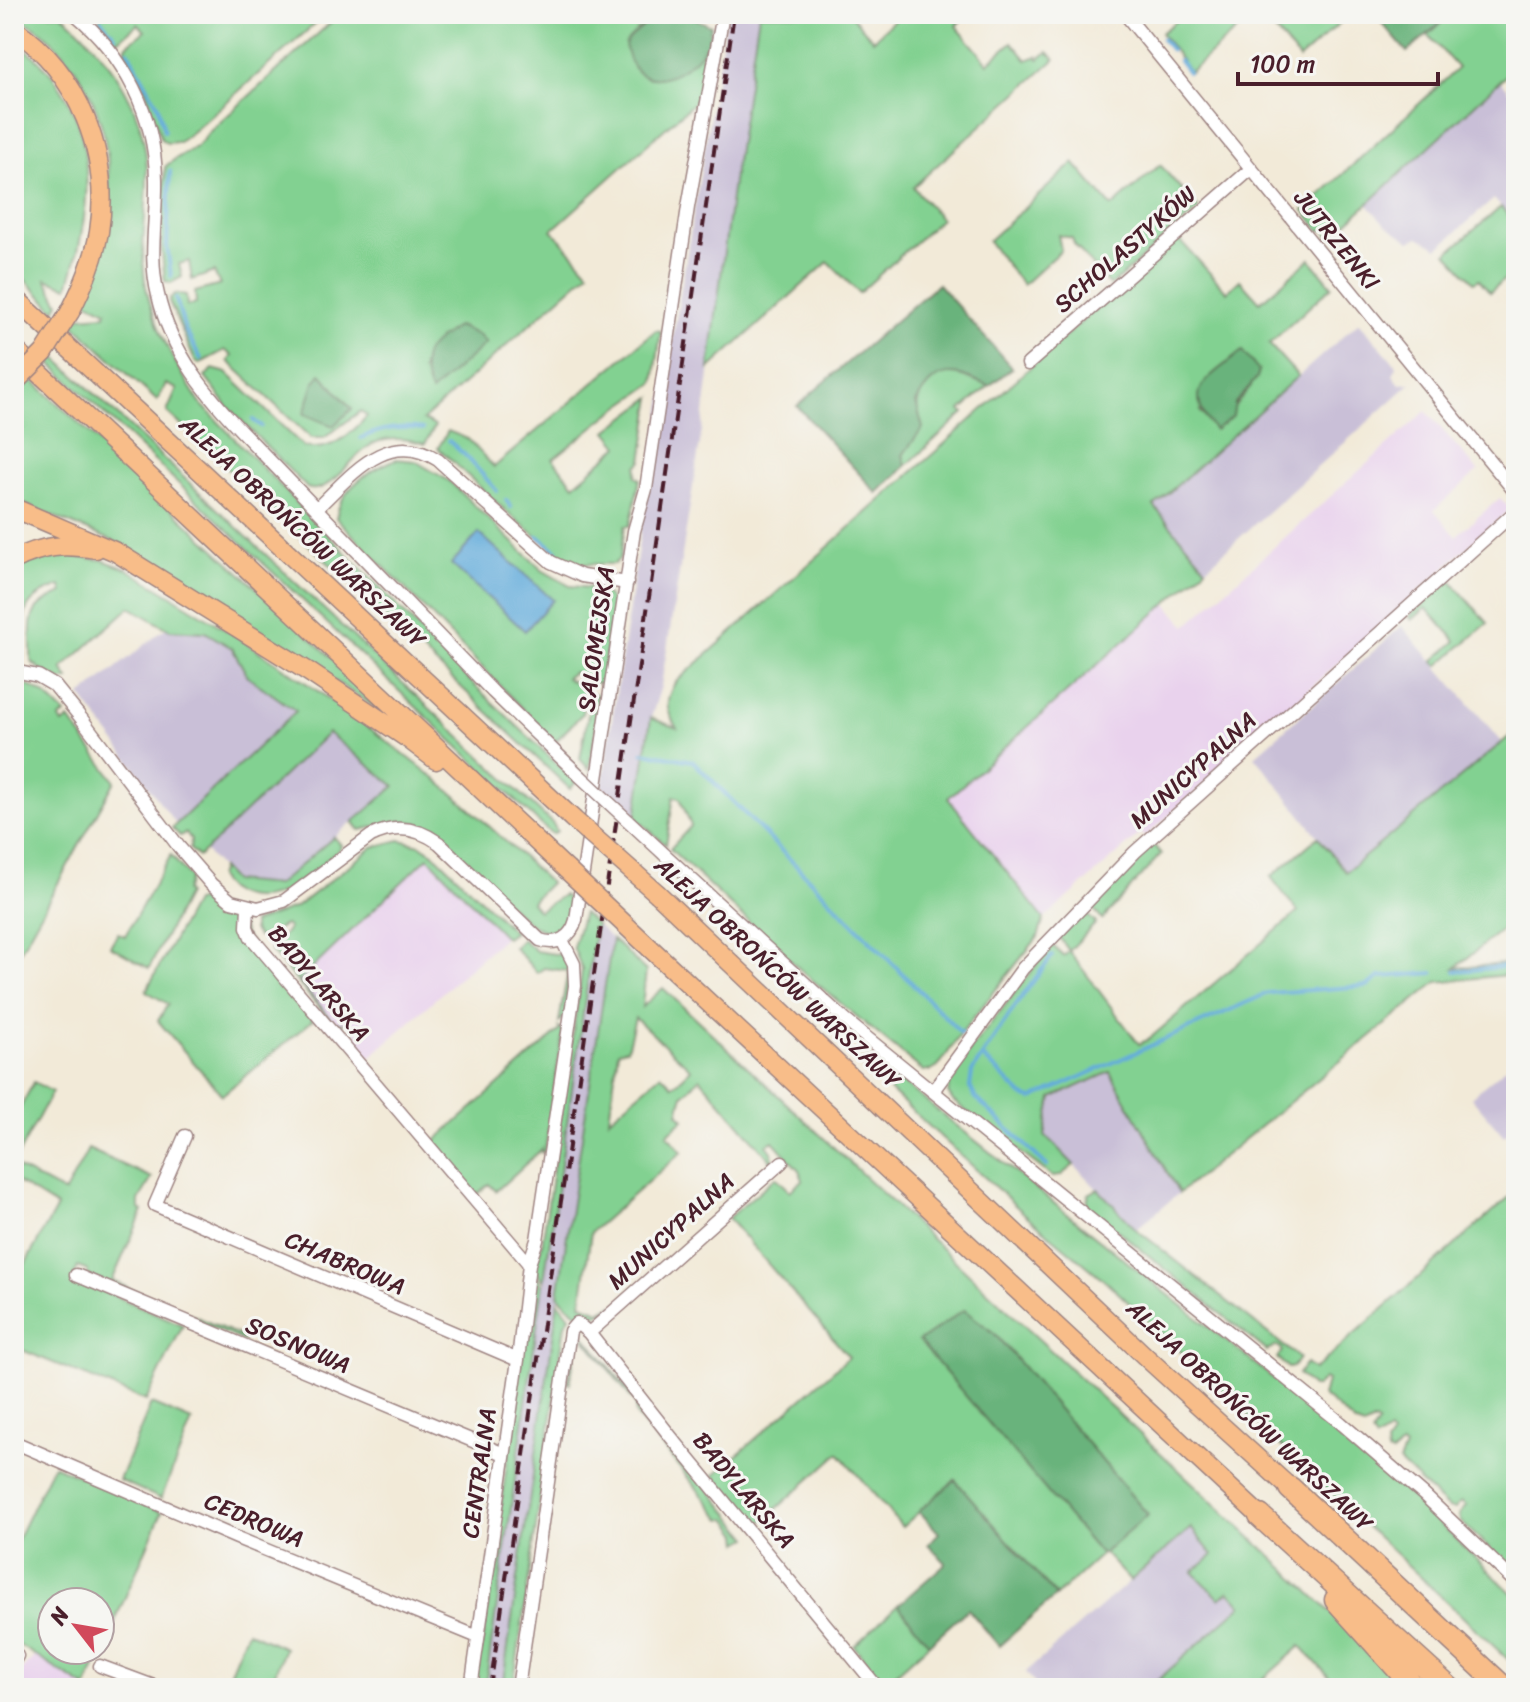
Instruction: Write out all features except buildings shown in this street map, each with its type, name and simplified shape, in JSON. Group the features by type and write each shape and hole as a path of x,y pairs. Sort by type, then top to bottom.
{"highway":[{"name":"ALEJA OBROŃCÓW WARSZAWY","path":"1290,1488 1504,1688"},
{"path":"1260,1516 1415,1688"},
{"path":"1260,1516 1449,1688"}],"main road":[{"path":"14,29 40,49 70,84 89,129 102,197 99,232 84,285 44,353 14,383"},
{"name":"ALEJA OBROŃCÓW WARSZAWY","path":"14,297 573,819 658,894 1147,1358 1290,1488"},
{"path":"14,349 524,831 1260,1516"},
{"path":"14,508 116,552 309,672 407,738 524,831"},
{"path":"14,560 35,549 72,545 116,552"}],"street":[{"path":"75,14 99,36 122,66 141,104 148,126 156,181 153,272 164,317 172,338 221,410 493,692 834,1011 1352,1431 1516,1583"},
{"name":"SALOMEJSKA","path":"562,940 572,932 576,920 634,531 646,489 688,207 723,14"},
{"name":"JUTRZENKI","path":"1125,14 1516,493"},
{"name":"SCHOLASTYKÓW","path":"1028,364 1251,169"},
{"path":"317,508 375,457 396,449 418,451 438,460 551,562 582,576 627,583"},
{"name":"MUNICYPALNA","path":"933,1091 1023,968 1135,852 1516,511"},
{"name":"BADYLARSKA","path":"14,671 35,675 55,686 211,884 231,901 248,907 269,906 284,901 371,836 383,831 405,829 419,832 439,843 535,937 549,943 562,940"},
{"name":"BADYLARSKA","path":"248,907 247,930 253,940 529,1264"},
{"path":"529,1264 537,1240 575,986 574,964 562,940"},
{"name":"CHABROWA","path":"185,1136 155,1205 518,1360"},
{"name":"MUNICYPALNA","path":"589,1333 782,1162"},
{"name":"CENTRALNA","path":"471,1688 529,1264"},
{"name":"SOSNOWA","path":"76,1275 504,1454"},
{"name":"BADYLARSKA","path":"518,1688 570,1331 575,1324 582,1325 589,1333 878,1688"},
{"name":"CEDROWA","path":"14,1442 478,1637"},
{"path":"100,1666 159,1688"}],"shaded area":[{"path":"727,14 791,14 755,46 734,174 702,430 661,686 651,718 636,818 602,787 642,523"},
{"path":"1500,81 1516,100 1516,224 1494,199 1438,248 1419,237 1410,241 1386,225 1367,204"},
{"path":"1359,322 1397,366 1393,375 1400,384 1411,383 1206,568 1153,506"},
{"path":"1426,411 1478,471 1434,510 1456,536 1500,498 1510,509 1145,837 1141,833 1044,919 948,798 1166,603 1186,626"},
{"path":"1402,626 1502,742 1346,872 1255,756"},
{"path":"166,628 205,632 231,648 248,677 296,711 177,825 81,696"},
{"path":"328,733 395,786 277,885 232,881 205,851"},
{"path":"428,857 504,937 367,1060 353,1044 357,1034 345,1022 335,1023 298,981"},
{"path":"596,924 612,939 502,1688 485,1688"},
{"path":"1516,1059 1516,1126 1504,1136 1471,1097"},
{"path":"1110,1072 1179,1193 1136,1229 1045,1135 1052,1097"},
{"path":"1191,1528 1214,1555 1194,1572 1220,1598 1229,1590 1242,1605 1149,1688 1038,1688 1026,1672"},
{"path":"36,1655 36,1666 54,1666 85,1688 14,1688 14,1678"}],"green space":[{"path":"14,14 62,14 96,48 123,86 141,129 146,152 143,259 146,287 161,333 200,403 468,679 576,782 570,789 167,412 177,389 166,384 157,401 73,324 77,317 105,315 107,311 86,301 104,239 108,207 109,175 105,143 97,112 84,83 65,56 46,35"},
{"path":"100,14 326,14 196,129 179,142 167,143 161,139 146,92 124,52 127,45 145,31 138,24 119,40 114,40 99,23"},
{"path":"340,14 654,14 648,25 637,30 691,62 708,43 699,98 552,230 589,272 423,420 435,426 425,444 402,439 380,441 361,452 325,486 316,489 307,488 229,408 205,377 213,369 227,373 304,447 331,445 354,430 367,416 361,411 324,438 311,438 228,361 232,356 225,350 199,364 195,361 169,301 176,294 186,295 187,306 196,303 195,292 220,285 214,272 192,280 189,261 179,264 182,277 171,283 165,281 161,244 165,167 207,134","holes":["458,326 478,335 486,343 422,372 430,350"]},
{"path":"654,14 693,14 711,26 708,42 697,56 673,74 661,78 638,72 630,61 625,44"},
{"path":"759,14 850,14 873,40 894,20 895,14 967,14 956,26 988,63 1012,42 1027,60 1037,56 1039,59 1048,52 1055,59 913,187 941,219 859,293 828,262 709,369 734,174"},
{"path":"1184,14 1255,14 1190,72 1161,33"},
{"path":"1261,14 1350,14 1299,59"},
{"path":"1374,14 1451,14 1407,52"},
{"path":"1451,14 1516,14 1516,66 1331,238 1324,229 1320,231 1304,210 1458,68 1428,35"},
{"path":"14,40 42,64 63,91 77,121 84,152 87,185 84,218 68,287 46,279 59,303 55,310 14,269"},
{"path":"1074,163 1112,207 1160,165 1199,209 1110,286 1072,238 1058,235 1061,250 1023,285 988,241"},
{"path":"1501,207 1516,224 1516,269 1490,292 1479,279 1474,282 1447,253"},
{"path":"1177,237 1227,292 1240,280 1260,302 1310,259 1332,286 1269,344 1298,376 1154,506 1206,568 948,798 1044,919 1038,937 938,1067 923,1071 804,973 670,849 691,826 680,798 674,796 666,845 636,818 651,718 677,728 668,706 675,683","holes":["1258,371 1251,386 1215,430 1200,411"]},
{"path":"938,284 1012,368 989,386 948,374 931,382 916,403 923,428 903,455 906,466 877,493 797,406"},
{"path":"458,326 478,335 486,343 431,392 424,369 426,353"},
{"path":"656,330 661,331 654,383 553,459 574,485 619,446 607,431 652,397 642,461 637,466 636,476 640,479 630,526 625,526 620,558 614,564 568,561 509,514 438,448 448,431 468,439 494,467"},
{"path":"1242,351 1259,371 1257,378 1235,403 1233,416 1215,430 1205,416 1199,394 1210,377"},
{"path":"52,354 557,831 553,834 547,830 47,360"},
{"path":"952,372 989,386 906,466 903,455 921,421 918,413 920,397 929,383"},
{"path":"321,374 352,409 333,426 304,414 314,383"},
{"path":"30,378 384,709 379,710 162,568 118,543 14,500 14,416 17,419 14,392"},
{"path":"396,459 415,461 449,481 542,570 570,586 592,588 610,599 613,606 602,684 584,680 574,672 566,678 586,690 582,714 555,742 336,518 344,497 358,481"},
{"path":"48,553 102,560 127,569 341,707 446,788 550,883 531,902 538,911 563,895 571,901 562,924 547,931 529,923 445,839 426,826 400,821 360,830 353,822 395,786 328,733 198,857 190,849 191,839 186,833 180,836 172,828 296,711 248,677 232,648 205,632 170,630 130,607 62,669 69,679 61,681 31,660 31,626 32,618 41,604 63,593 61,586 46,591 29,604 24,622 23,659 14,664 14,567"},
{"path":"1450,580 1488,623 1438,666 1433,661 1456,641 1426,608 1412,620 1409,616"},
{"path":"14,684 30,686 54,703 65,714 60,719 63,724 69,719 115,781 14,962"},
{"path":"592,693 601,696 589,769 580,759"},
{"path":"1516,731 1516,918 1455,968 1516,963 1516,974 1437,982 1179,1193 1110,1072 1052,1098 1045,1135 1074,1165 1060,1176 1053,1177 953,1101 948,1093 951,1075 1050,947 1053,946 1064,956 1069,951 1139,1044 1149,1039 1298,912 1271,877 1318,837 1346,872"},
{"path":"334,837 341,845 340,849 307,877 269,897 237,895 227,889 218,877 221,868 233,881 277,885"},
{"path":"400,840 420,845 433,853 514,932 506,938 428,857 299,981 334,1022 346,1022 335,1026 270,950 289,928 285,925 258,937 253,923 296,907 373,847"},
{"path":"1151,842 1161,854 1102,920 1092,907"},
{"path":"171,855 190,878 185,891 187,894 149,968 110,946 118,933 125,936"},
{"path":"206,899 220,917 223,914 239,918 246,937 313,1020 222,1095 158,1021 168,1004 146,991 194,902"},
{"path":"583,913 596,924 544,1281 534,1268 542,1245 581,978 582,969 573,947"},
{"path":"1081,915 1087,915 1096,923 1069,951 1059,937"},
{"path":"522,939 536,951 561,955 570,963 572,971 566,1016 559,1022 568,971 544,968 537,973 514,947"},
{"path":"612,939 646,971 642,1007 663,988 1351,1631 1404,1688 1339,1688 1301,1646 1253,1688 1149,1688 1242,1605 1229,1591 1220,1599 1193,1572 1213,1555 1191,1528 1130,1581 1104,1553 1147,1514 994,1333 964,1310 920,1342 1101,1555 1056,1596 955,1480 902,1527 839,1453 756,1527 714,1475 849,1357 728,1218 776,1177 790,1191 803,1180 799,1170 773,1141 767,1145 772,1152 773,1163 700,1078 683,1095 678,1113 684,1119 667,1134 682,1152 591,1232 581,1304 600,1311 614,1305 597,1315 584,1316 558,1295","holes":["635,1018 691,1069 673,1086 661,1074 609,1119 618,1051 627,1049"]},
{"path":"559,1028 563,1030 545,1151 542,1153 542,1149 496,1191 489,1184 476,1195 432,1144"},
{"path":"872,1058 1358,1446 1516,1597 1516,1667 1109,1284 1028,1217 858,1061"},
{"path":"34,1082 52,1092 14,1163 14,1119"},
{"path":"88,1149 152,1178 139,1200 139,1209 143,1211 112,1281 245,1338 243,1341 87,1275 88,1271 78,1267 73,1278 183,1325 146,1401 22,1350 14,1368 14,1284 57,1207 14,1180 14,1166 65,1193"},
{"path":"1098,1189 1136,1229 1299,1358 1293,1367 1288,1368 1277,1358 1282,1351 1280,1347 1267,1351 1086,1205 1089,1194"},
{"path":"1516,1191 1516,1573 1460,1521 1459,1515 1466,1506 1461,1502 1455,1509 1448,1508 1399,1462 1405,1448 1402,1445 1392,1454 1387,1452 1386,1445 1392,1436 1389,1432 1376,1440 1372,1434 1378,1423 1375,1421 1364,1427 1356,1424 1323,1396 1327,1381 1324,1379 1312,1387 1298,1374 1306,1364 1314,1370"},
{"path":"533,1272 543,1285 485,1688 474,1688 499,1543 499,1520"},
{"path":"558,1301 570,1316 565,1324 513,1688 502,1688"},
{"path":"964,1310 994,1333 1148,1515 1101,1555 919,1341"},
{"path":"581,1332 749,1538 740,1543 739,1534 727,1518 722,1519 636,1415 635,1403 582,1335 577,1339 570,1384 568,1382 574,1337"},
{"path":"151,1404 192,1421 161,1499 119,1480"},
{"path":"53,1465 162,1512 116,1619 116,1586 36,1586 36,1656 14,1642 14,1546"},
{"path":"955,1480 1056,1596 999,1646 968,1609 929,1644 898,1605 946,1563 928,1544 939,1533 919,1511"},
{"path":"898,1605 929,1644 884,1684 854,1646"},
{"path":"247,1631 285,1648 269,1688 223,1688"},
{"path":"52,1666 96,1666 86,1688"}],"water":[{"path":"479,533 553,600 525,631 451,564"}],"waterway":[{"path":"101,20 115,36"},
{"path":"1162,39 1171,50"},
{"path":"128,51 158,106 164,131"},
{"path":"1179,60 1188,72"},
{"path":"170,171 167,246 171,276"},
{"path":"176,299 185,330 201,359"},
{"path":"253,420 261,426"},
{"path":"361,438 392,429 423,429"},
{"path":"449,441 497,491"},
{"path":"506,500 511,507"},
{"path":"538,536 557,551"},
{"path":"643,752 693,761 961,1033"},
{"path":"1047,1166 975,1097 970,1087 972,1072 1052,956"},
{"path":"1456,971 1516,966"},
{"path":"983,1057 1023,1096 1032,1099 1268,993 1367,986 1380,977 1433,973"}],"railway":[{"path":"490,1688 734,14"}]}
